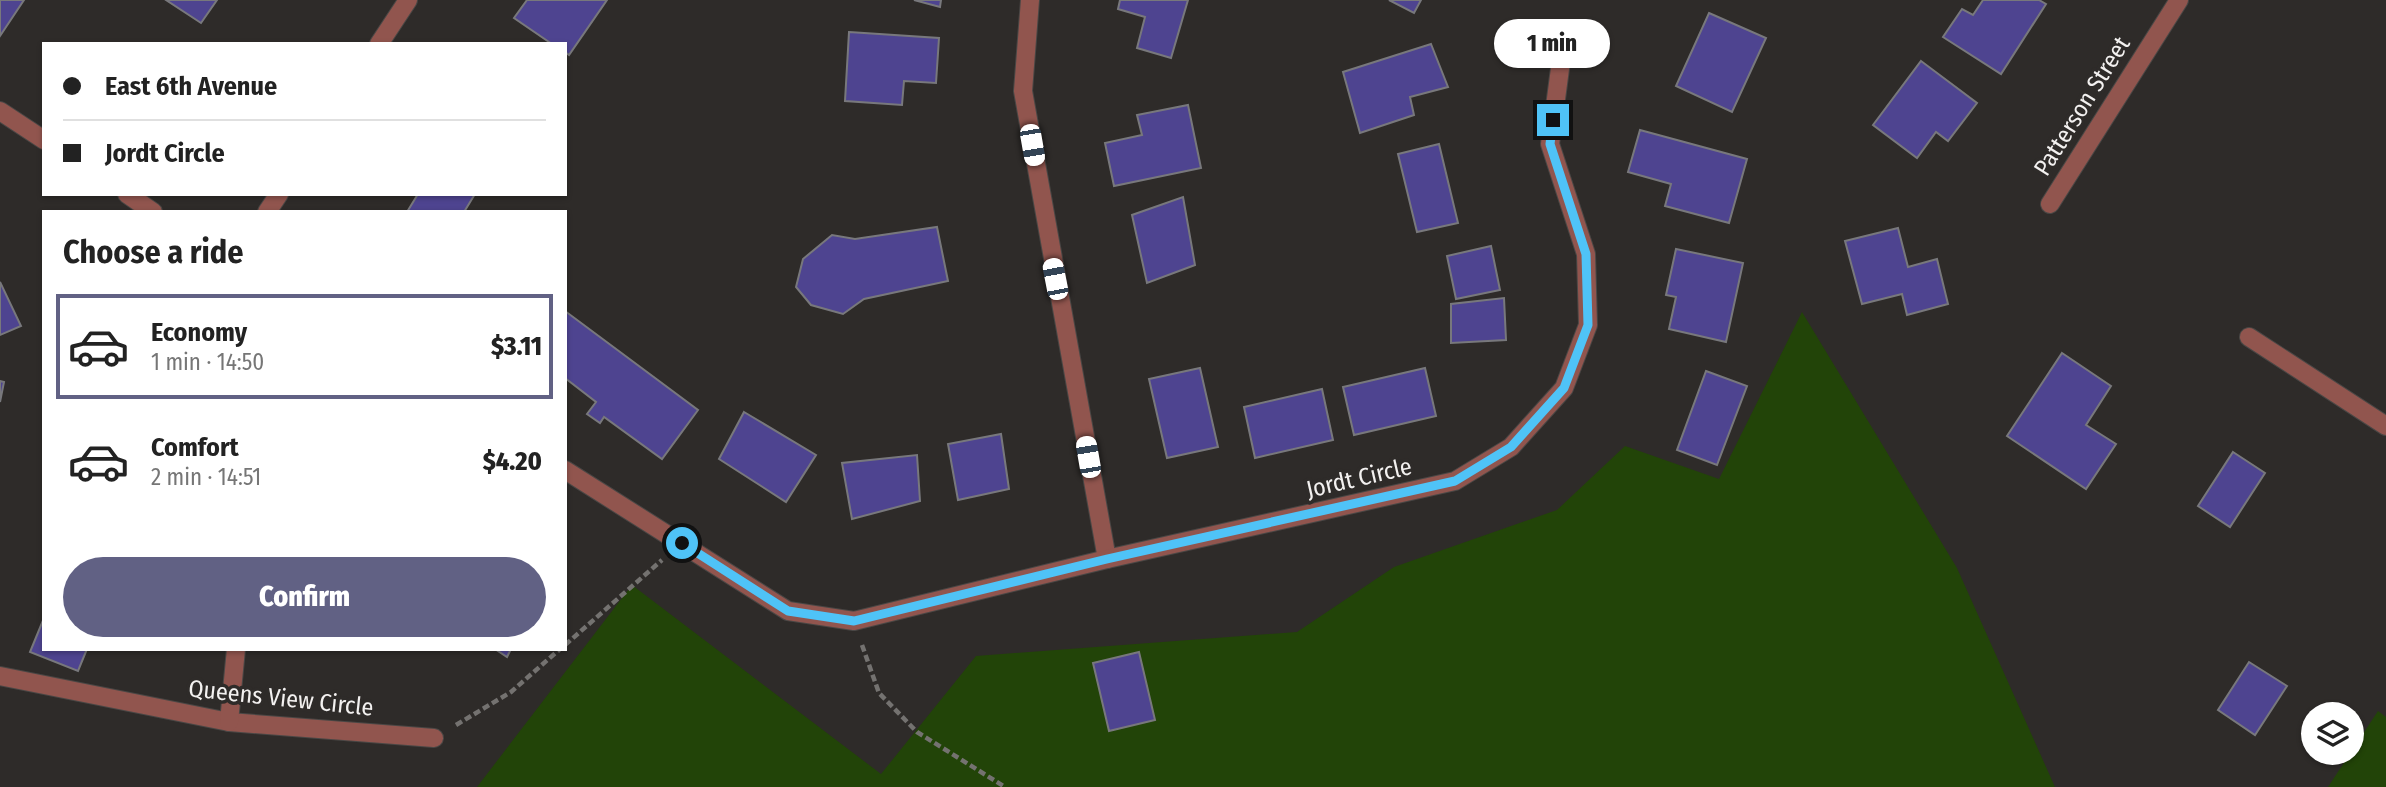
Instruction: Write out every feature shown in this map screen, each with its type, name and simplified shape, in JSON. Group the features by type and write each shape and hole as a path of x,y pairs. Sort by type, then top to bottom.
{"street":[{"path":"380,42 408,0"},
{"path":"1030,0 1023,91 1107,559"},
{"name":"Patterson Street","path":"2050,204 2179,0"},
{"name":"Jordt Circle","path":"682,543 788,611 854,621 1107,559 1455,481 1511,447 1564,388 1588,325 1586,254 1550,144 1563,46"},
{"path":"0,111 42,139"},
{"path":"130,196 150,210"},
{"path":"2249,337 2386,426"},
{"path":"567,471 682,543"},
{"path":"229,722 236,651"},
{"name":"Queens View Circle","path":"0,676 229,722 434,738"}],"path":[{"path":"567,643 682,543"},
{"path":"854,621 879,693 916,732 1005,787"},
{"path":"434,738 511,692 558,651"}],"green space":[{"path":"1802,312 1957,568 2055,787 477,787 632,585 881,774 976,656 1297,632 1394,567 1557,510 1625,446 1719,479"},
{"path":"2378,711 2386,717 2386,787 2328,787 2342,765 2364,765 2364,732"}],"building":[{"path":"0,0 24,0 0,36"},
{"path":"166,0 217,0 201,23"},
{"path":"527,0 607,0 569,55 567,42 549,42 514,18"},
{"path":"914,0 941,0 940,7"},
{"path":"1120,0 1188,0 1171,58 1137,48 1145,17 1118,9"},
{"path":"1389,0 1421,0 1414,13"},
{"path":"1983,0 2039,0 2046,4 2001,74 1943,37 1962,9 1973,15"},
{"path":"1709,13 1766,38 1732,112 1676,86"},
{"path":"849,32 939,38 936,83 904,81 902,105 845,101"},
{"path":"1431,44 1448,87 1410,97 1414,115 1360,133 1343,72"},
{"path":"1921,61 1977,103 1948,141 1936,132 1917,158 1873,125"},
{"path":"1188,105 1201,168 1114,186 1105,143 1142,135 1137,115"},
{"path":"1640,130 1747,159 1729,223 1665,206 1671,184 1628,172"},
{"path":"1439,144 1458,223 1417,232 1398,154"},
{"path":"417,196 474,196 465,210 408,210"},
{"path":"1183,197 1195,265 1147,283 1132,215"},
{"path":"937,227 948,281 864,299 843,314 811,305 796,287 803,259 832,235 855,239"},
{"path":"1898,228 1908,267 1937,259 1948,304 1907,315 1902,294 1862,304 1845,241"},
{"path":"1491,246 1500,290 1456,299 1447,256"},
{"path":"1676,249 1743,263 1726,342 1669,329 1676,297 1666,295"},
{"path":"0,282 21,326 0,335"},
{"path":"1504,298 1506,340 1451,343 1451,304"},
{"path":"567,312 698,410 662,459 604,417 600,423 587,414 596,402 567,380"},
{"path":"2062,353 2111,386 2086,425 2116,444 2086,489 2007,436"},
{"path":"1200,368 1218,447 1167,458 1149,379"},
{"path":"1425,368 1436,416 1354,435 1343,387"},
{"path":"1706,371 1747,386 1717,465 1677,450"},
{"path":"0,381 4,382 0,402"},
{"path":"1322,389 1333,440 1255,458 1244,407"},
{"path":"744,412 816,455 786,502 719,459"},
{"path":"1001,434 1009,489 958,500 948,444"},
{"path":"2233,452 2265,473 2230,527 2198,506"},
{"path":"917,455 920,501 852,519 842,463"},
{"path":"42,623 42,651 86,651 78,671 30,652"},
{"path":"498,651 510,651 507,657"},
{"path":"1139,652 1155,720 1109,731 1093,663"},
{"path":"2249,662 2287,686 2255,735 2218,710"}],"route":[{"path":"682,543 788,611 854,621 1107,559 1455,481 1511,447 1564,388 1588,325 1586,254 1550,144 1553,120"}]}
